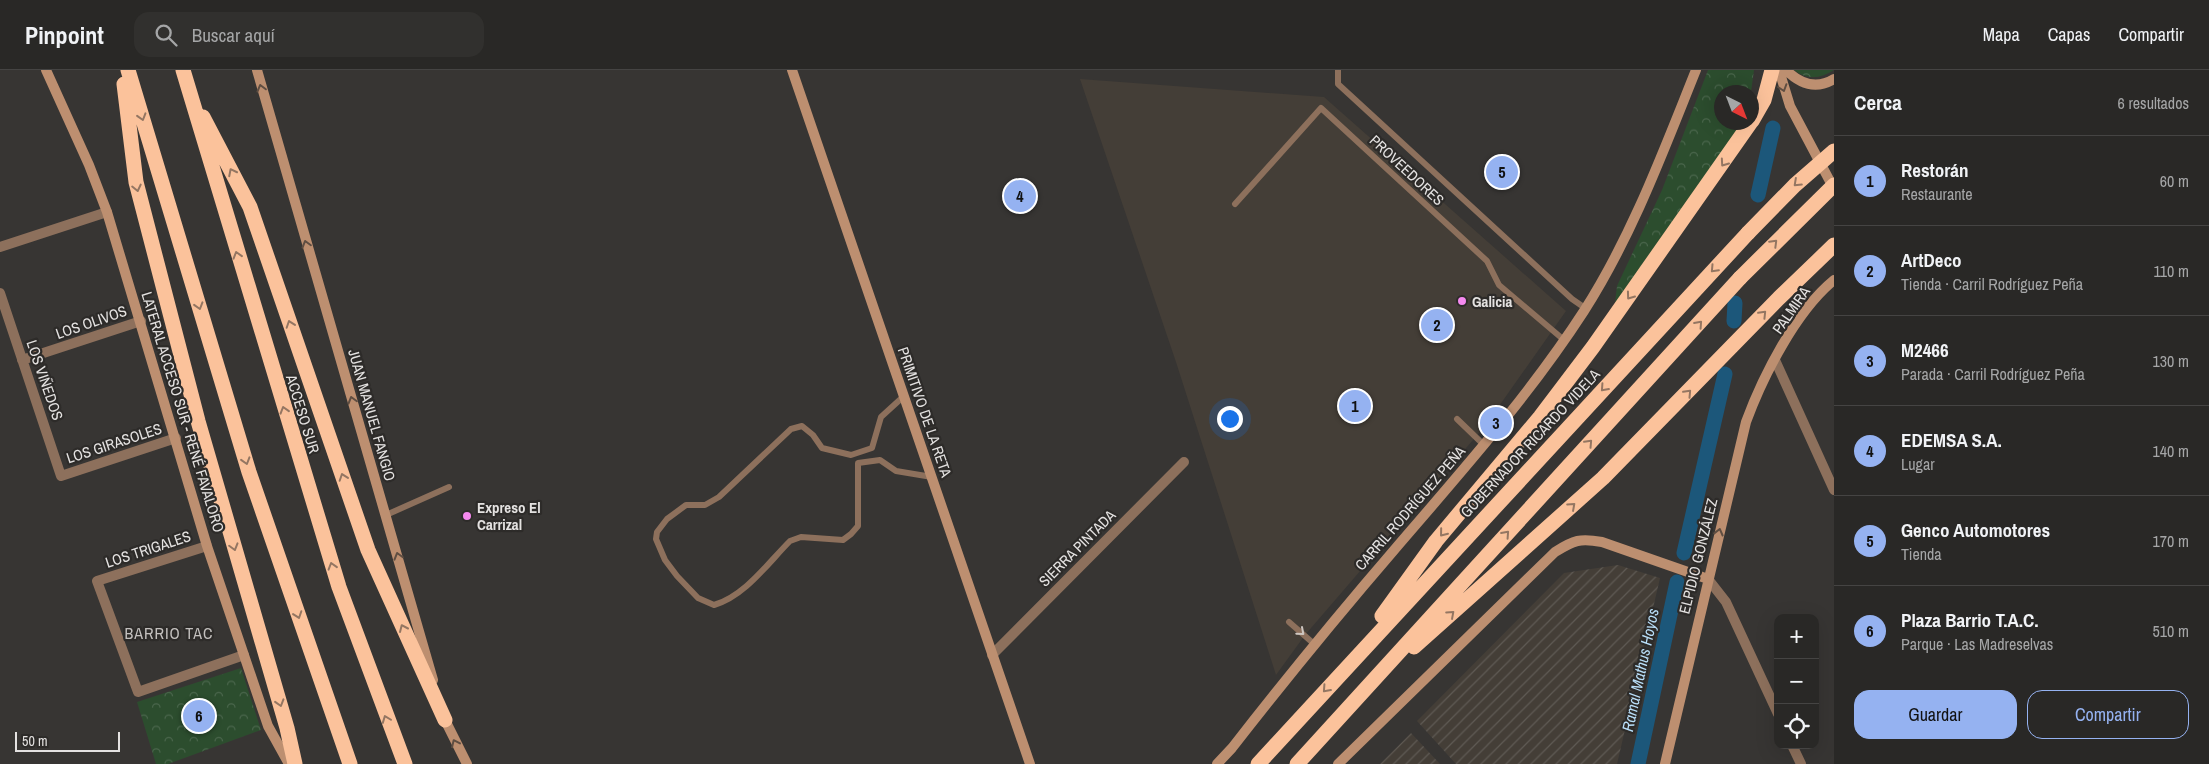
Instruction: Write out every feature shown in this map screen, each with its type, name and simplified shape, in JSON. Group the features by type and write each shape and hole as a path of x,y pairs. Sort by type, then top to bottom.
{"highway":[{"path":"123,70 136,182 198,421 287,728 295,764"},
{"path":"128,70 249,472 350,764"},
{"path":"1759,108 1764,100 1772,70"},
{"path":"185,77 250,206 368,550 445,720"},
{"name":"ACCESO SUR","path":"185,77 339,586 404,764"},
{"path":"1340,673 1436,542 1540,417 1593,348 1745,130"},
{"name":"GOBERNADOR RICARDO VIDELA","path":"1258,764 1742,238 1795,185 1834,151"},
{"path":"1296,764 1746,272 1834,187"},
{"path":"1362,692 1603,478 1779,298 1834,246"}],"street":[{"name":"LATERAL ACCESO SUR - RENÉ FAVALORO","path":"46,70 89,165 107,212 207,546 268,726 289,764"},
{"name":"JUAN MANUEL FANGIO","path":"257,70 445,720 467,764"},
{"name":"PRIMITIVO DE LA RETA","path":"792,70 1030,764"},
{"name":"CARRIL RODRÍGUEZ PEÑA","path":"1217,764 1232,748 1314,643 1484,445 1564,340 1585,308 1638,214 1696,70"},
{"path":"1778,70 1790,106 1834,187"},
{"path":"1786,70 1794,78 1807,85 1823,84 1834,78"},
{"path":"0,247 107,212"},
{"name":"PALMIRA","path":"1775,360 1807,310 1834,280"},
{"name":"LOS VIÑEDOS","path":"0,294 61,476"},
{"name":"LOS OLIVOS","path":"22,360 140,321"},
{"path":"1775,360 1834,490"},
{"name":"ELPIDIO GONZÁLEZ","path":"1665,764 1746,422 1759,390 1775,360"},
{"name":"LOS GIRASOLES","path":"61,476 176,438"},
{"name":"SIERRA PINTADA","path":"992,655 1184,462"},
{"path":"1338,764 1556,552 1572,541 1587,539 1602,542 1708,579 1726,602 1774,705"},
{"name":"LOS TRIGALES","path":"207,546 97,581 138,692 244,655"},
{"path":"1794,749 1801,764"}],"lane":[{"path":"1338,70 1338,84 1572,299 1585,308"},
{"name":"PROVEEDORES","path":"1235,204 1321,108 1488,261 1499,285 1564,340"},
{"path":"904,396 881,416 872,448 851,455 822,448 813,435 802,426 791,429 719,497 705,505 686,505 668,519 657,532 656,539 665,560 677,576 698,598 714,605 725,602 742,591 790,541 801,537 843,540 851,534 858,526 858,463 880,460 896,471 932,477"},
{"path":"1457,419 1484,445"},
{"path":"386,515 449,487"},
{"path":"1289,622 1314,643"}],"shaded area":[{"path":"1080,79 1324,97 1566,311 1485,426 1305,635 1276,675 1176,362"},
{"path":"1618,565 1660,578 1617,764 1456,764 1417,721 1564,573"},
{"path":"1411,733 1440,764 1380,764"}],"green space":[{"path":"1708,70 1754,70 1752,85 1714,85 1714,130 1737,130 1615,303 1617,286 1662,190"},
{"path":"1794,70 1834,70 1819,77 1809,77"},
{"path":"241,668 261,730 168,764 156,764 137,702"}],"waterway":[{"name":"Ramal Mathus Hoyos","path":"1758,195 1773,128"},
{"name":"Ramal Mathus Hoyos","path":"1734,321 1735,303"},
{"name":"Ramal Mathus Hoyos","path":"1684,553 1725,374"},
{"name":"Ramal Mathus Hoyos","path":"1638,764 1677,582"}],"place":[{"name":"Genco Automotores","path":"1502,172"},
{"name":"EDEMSA S.A.","path":"1020,196"},
{"name":"Galicia","path":"1462,301"},
{"name":"ArtDeco","path":"1437,325"},
{"name":"Restorán","path":"1355,406"},
{"name":"M2466","path":"1496,423"},
{"name":"Expreso El Carrizal","path":"467,516"},
{"name":"Plaza Barrio T.A.C.","path":"199,716"}],"district":[{"name":"BARRIO TAC","path":"169,633"}]}
